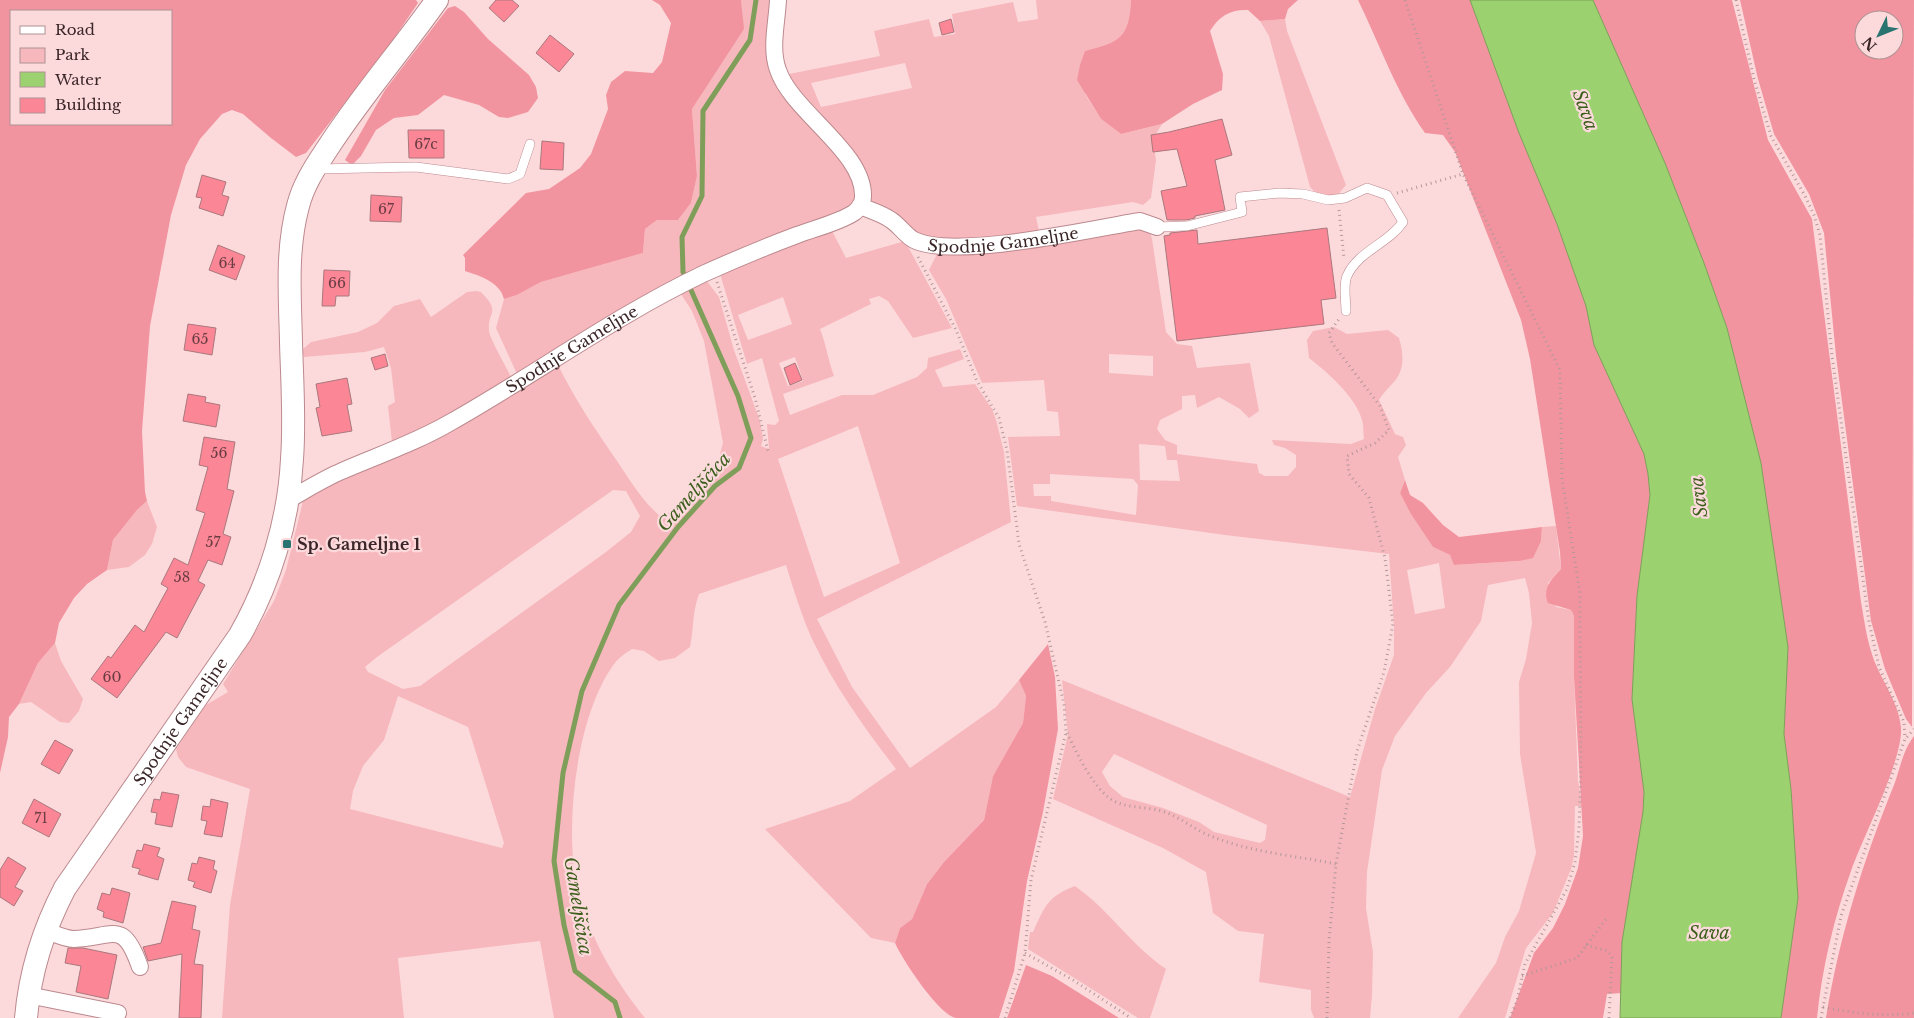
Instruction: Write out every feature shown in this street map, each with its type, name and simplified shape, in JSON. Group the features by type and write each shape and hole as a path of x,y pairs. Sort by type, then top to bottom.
{"street":[{"name":"Spodnje Gameljne","path":"26,1018 32,972 44,930 65,888 240,635 255,609 276,547 288,500 292,459 289,285 292,240 303,189 340,129 437,0"},
{"path":"778,0 775,54 778,70 784,85 797,102 824,130 853,167 862,190 863,198 860,206"},
{"name":"Spodnje Gameljne","path":"288,500 342,471 451,422 676,288 749,253 839,219 854,212 860,206 890,219 912,240 930,245 958,247 1002,244 1140,221 1157,227"},
{"path":"44,930 72,939 111,934 123,936 131,944 140,967"},
{"path":"28,995 118,1013"}],"lane":[{"path":"314,169 416,167 508,179 520,174 530,144"},
{"path":"1157,227 1187,226 1242,212 1240,197 1279,193 1303,194 1328,200 1346,198 1367,188 1387,195 1403,222 1397,232 1356,261 1346,277 1346,311"}],"path":[{"path":"1405,0 1463,174 1560,370 1562,478 1580,594 1582,770 1579,829 1575,862 1567,889 1525,964 1517,1001 1510,1018"},
{"path":"1736,0 1754,79 1771,136 1808,202 1820,235 1832,356 1869,622 1880,666 1904,722 1905,739"},
{"path":"1387,195 1463,174"},
{"path":"1338,199 1346,277"},
{"path":"912,240 917,256 956,330 971,370 999,418 1007,450 1019,544 1045,622 1064,704 1066,732 1031,880 1025,954 1006,1018"},
{"path":"706,273 723,295 734,336 755,398 768,451"},
{"path":"1327,1018 1329,941 1336,864 1357,751 1384,672 1393,624 1385,558 1369,498 1349,474 1347,456 1375,443 1388,430 1380,406 1332,344 1329,333 1346,311"},
{"path":"1821,1018 1841,916 1905,739 1914,729"},
{"path":"1066,732 1094,780 1108,797 1123,805 1144,806 1165,812 1206,834 1266,852 1336,864"},
{"path":"1522,976 1577,958 1606,919"},
{"path":"1586,945 1608,951 1612,958 1609,1018"},
{"path":"1025,954 1074,980 1131,1018"},
{"path":"1823,1007 1860,1014 1888,1016 1914,1014"}],"green space":[{"path":"741,0 774,0 771,62 855,183 857,198 849,209 517,374 496,328 504,299 517,295 541,282 643,253 645,229 657,220 678,220 691,203 697,176 692,109 743,29"},
{"path":"1036,0 1131,0 1128,23 1120,37 1106,45 1085,51 1085,94 1101,119 1121,134 1162,124 1153,139 1156,160 1151,198 1143,205 1133,202 1036,217 1039,231 970,241 923,237 870,202 784,75 880,56 874,31 929,19 934,37 955,34 952,14 1013,2 1018,22 1038,19","holes":["905,63 912,88 821,107 811,83"]},
{"path":"1285,19 1287,31 1346,185 1335,198 1323,200 1310,187 1269,36 1260,21"},
{"path":"1142,226 1149,229 1166,332 1177,344 1192,346 1197,368 1250,363 1259,411 1249,418 1240,409 1219,397 1197,408 1195,395 1182,396 1182,409 1160,420 1157,429 1165,440 1177,445 1177,454 1257,464 1259,473 1265,476 1288,476 1296,467 1296,455 1285,448 1274,445 1272,440 1351,444 1364,439 1362,420 1354,403 1332,378 1309,358 1307,340 1313,331 1334,327 1347,334 1388,330 1399,338 1402,362 1396,379 1379,400 1395,434 1403,437 1406,445 1398,457 1405,480 1400,493 1433,547 1450,555 1455,565 1519,561 1541,541 1542,527 1556,526 1561,569 1548,583 1556,607 1571,610 1574,616 1578,780 1582,806 1575,806 1574,856 1571,869 1553,913 1526,948 1505,1018 1458,1018 1496,963 1505,937 1519,911 1536,853 1520,754 1519,682 1526,659 1532,623 1529,593 1525,578 1488,585 1481,621 1450,667 1426,693 1395,736 1382,770 1367,872 1366,908 1373,952 1370,1018 1314,1018 1311,1010 1311,990 1259,982 1264,934 1238,931 1213,913 1206,872 1163,848 1053,799 1068,734 1062,680 1350,797 1375,709 1394,655 1389,554 1225,535 1017,506 1008,437 1060,436 1058,412 1047,411 1044,380 982,383 946,299 929,270 939,250","holes":["1109,354 1153,356 1153,376 1109,373","1139,444 1165,446 1167,460 1177,460 1180,481 1140,480","1050,474 1133,479 1138,485 1136,515 1051,501 1051,496 1034,496 1033,484 1050,484","1439,563 1445,608 1415,614 1407,570","1114,754 1267,825 1265,840 1260,843 1214,832 1199,822 1163,808 1123,797 1110,786 1102,772"]},
{"path":"830,227 846,258 905,241 952,328 913,338 888,301 879,296 869,299 871,304 820,329 834,376 783,394 790,415 842,395 873,395 917,377 927,368 928,358 960,349 964,359 935,370 943,387 975,384 992,409 1004,452 1011,522 817,619 852,687 910,768 996,707 1019,680 1026,696 1023,723 993,776 984,820 944,862 927,884 912,919 900,928 895,943 871,938 765,829 850,801 896,769 873,739 831,675 805,623 786,565 699,594 695,608 690,647 675,658 659,661 644,651 632,649 626,653 612,667 599,690 589,717 575,780 572,813 572,844 575,874 585,915 606,961 624,990 645,1018 554,1018 540,941 398,958 404,1018 222,1018 230,905 250,789 186,767 178,757 176,749 206,705 228,692 223,684 274,601 286,570 303,501 310,493 557,363 570,389 627,477 662,518 693,493 717,465 723,443 704,341 692,311 679,291 706,280 719,297 734,350 760,421 763,439 761,446 769,449 767,424 775,425 779,421 762,358 747,364 721,277 722,272","holes":["783,297 792,324 748,340 738,315","795,357 803,381 788,386 779,363","858,426 900,563 824,597 778,459","613,490 626,491 640,516 631,532 420,686 403,689 368,672 365,667","398,696 468,727 504,843 502,848 350,809 353,791 363,766 384,740"]},
{"path":"467,292 481,292 491,304 490,335 511,377 447,417 392,442 388,406 395,402 391,368 384,347 365,352 304,357 302,350 311,342 358,332 377,323 394,306 420,299 431,317"},
{"path":"147,501 157,527 152,544 145,555 129,567 107,570 113,540 137,510"},
{"path":"55,643 61,661 83,699 79,711 69,723 60,722 31,702 19,704 38,663"},
{"path":"1075,886 1099,906 1142,950 1166,969 1150,1018 1138,1018 1028,949 1030,932 1033,932 1048,903 1058,894"}],"shaded area":[{"path":"0,0 416,0 418,3 386,50 306,153 296,157 243,114 232,110 222,114 200,139 186,165 171,215 150,326 142,431 147,501 137,510 113,540 107,570 87,584 74,598 59,623 55,643 38,663 19,704 9,717 8,737 0,773"},
{"path":"652,0 741,0 744,29 692,109 697,176 691,203 678,220 657,220 645,229 643,253 541,282 517,295 504,299 502,293 494,284 465,271 465,258 463,255 526,193 549,189 580,168 591,154 608,109 606,95 611,82 625,71 653,73 662,62 671,23 660,5"},
{"path":"1131,0 1298,0 1288,9 1285,19 1260,21 1248,10 1226,14 1217,21 1210,31 1223,74 1222,90 1193,104 1162,124 1121,134 1101,119 1077,80 1085,51 1114,41 1125,31"},
{"path":"1358,0 1470,0 1519,133 1557,224 1586,306 1594,345 1644,454 1650,495 1637,596 1632,699 1644,792 1643,812 1622,942 1622,993 1607,994 1603,1018 1510,1018 1534,953 1553,928 1565,904 1578,868 1583,836 1574,677 1574,616 1571,610 1548,603 1546,598 1548,584 1561,569 1560,552 1530,359 1521,320 1455,152 1443,135 1425,133 1405,101"},
{"path":"1593,0 1732,0 1768,140 1812,219 1864,620 1874,661 1892,698 1901,728 1896,759 1851,871 1839,907 1825,962 1817,1018 1781,1018 1798,898 1791,789 1784,734 1788,647 1761,463 1727,328 1704,263 1665,163"},
{"path":"1740,0 1914,0 1912,727 1906,719 1885,669 1871,621 1836,356 1824,233 1809,194 1774,134 1758,79"},
{"path":"455,6 464,12 488,39 529,75 536,87 538,98 528,112 508,118 499,117 479,105 444,95 418,115 394,118 376,130 361,156 352,165 345,160 385,90 448,8"},
{"path":"1405,480 1410,495 1423,503 1443,525 1459,537 1542,527 1541,541 1533,558 1519,561 1454,565 1450,555 1433,547 1411,514 1400,493"},
{"path":"1048,644 1055,677 1058,729 1043,812 1027,881 1014,971 999,1018 956,1018 949,1015 931,997 905,961 895,943 900,928 912,919 927,884 944,862 984,820 993,776 1023,723 1026,696 1019,680"},
{"path":"1914,736 1914,1018 1826,1018 1845,929 1862,871 1904,753"},
{"path":"1026,965 1052,976 1119,1018 1007,1018"}],"water":[{"name":"Sava","path":"1470,0 1593,0 1665,163 1727,328 1761,463 1788,647 1784,734 1791,789 1798,898 1781,1018 1620,1018 1622,942 1643,812 1644,792 1632,699 1637,596 1650,495 1648,474 1644,454 1594,345 1586,306 1557,224 1519,133"}],"building":[{"path":"496,0 512,0 519,6 504,22 489,8"},
{"path":"951,19 954,32 942,35 939,23"},
{"path":"550,35 574,54 559,72 536,53"},
{"path":"1222,119 1232,155 1215,160 1225,210 1195,216 1195,218 1186,220 1167,220 1161,191 1187,186 1177,149 1153,152 1151,135"},
{"path":"408,130 444,130 444,158 409,158"},
{"path":"542,141 564,143 563,170 540,169"},
{"path":"202,175 226,182 222,195 229,197 223,216 199,208 202,198 196,197"},
{"path":"371,195 402,197 401,222 370,221"},
{"path":"1327,228 1336,298 1321,300 1324,324 1177,341 1164,236 1170,235 1170,233 1197,230 1198,244"},
{"path":"218,245 245,256 236,280 209,270"},
{"path":"324,270 350,271 349,296 336,296 335,306 322,306"},
{"path":"188,324 216,328 212,355 184,350"},
{"path":"385,354 388,366 375,370 371,358"},
{"path":"795,363 802,380 790,385 784,368"},
{"path":"347,378 352,404 347,405 352,431 322,436 316,408 320,407 316,384"},
{"path":"188,394 206,397 205,402 220,405 216,427 183,421"},
{"path":"204,437 235,442 227,489 234,491 223,534 231,537 222,565 208,560 198,581 205,585 177,638 166,632 117,698 91,679 108,656 111,658 135,625 144,632 168,588 161,584 174,558 188,565 205,513 196,510 208,467 199,465"},
{"path":"55,740 73,750 59,774 41,764"},
{"path":"162,792 179,795 172,827 155,824 157,813 151,812 154,799 160,800"},
{"path":"34,799 61,814 49,837 22,823"},
{"path":"211,799 228,803 222,837 204,834 207,821 201,820 203,806 210,807"},
{"path":"144,844 160,848 157,856 164,859 158,880 138,874 140,869 132,867 137,850 142,851"},
{"path":"8,857 26,868 15,887 23,891 14,906 0,897 0,870"},
{"path":"199,857 215,861 213,869 217,871 211,893 193,887 195,882 188,880 192,863 197,864"},
{"path":"112,888 130,893 123,923 103,917 104,912 97,909 102,893 110,895"},
{"path":"172,901 196,906 192,929 200,931 194,964 203,965 201,1018 179,1018 182,954 148,961 143,947 161,943"},
{"path":"68,948 83,948 117,955 108,999 76,992 81,966 65,963"}],"waterway":[{"name":"Gameljščica","path":"620,1018 615,1002 575,971 564,925 554,861 563,773 582,691 619,605 678,527 715,486 739,468 751,438 738,396 683,272 682,237 702,196 703,111 750,40 756,0"}],"place":[{"name":"Sp. Gameljne 1","path":"287,544"}]}
